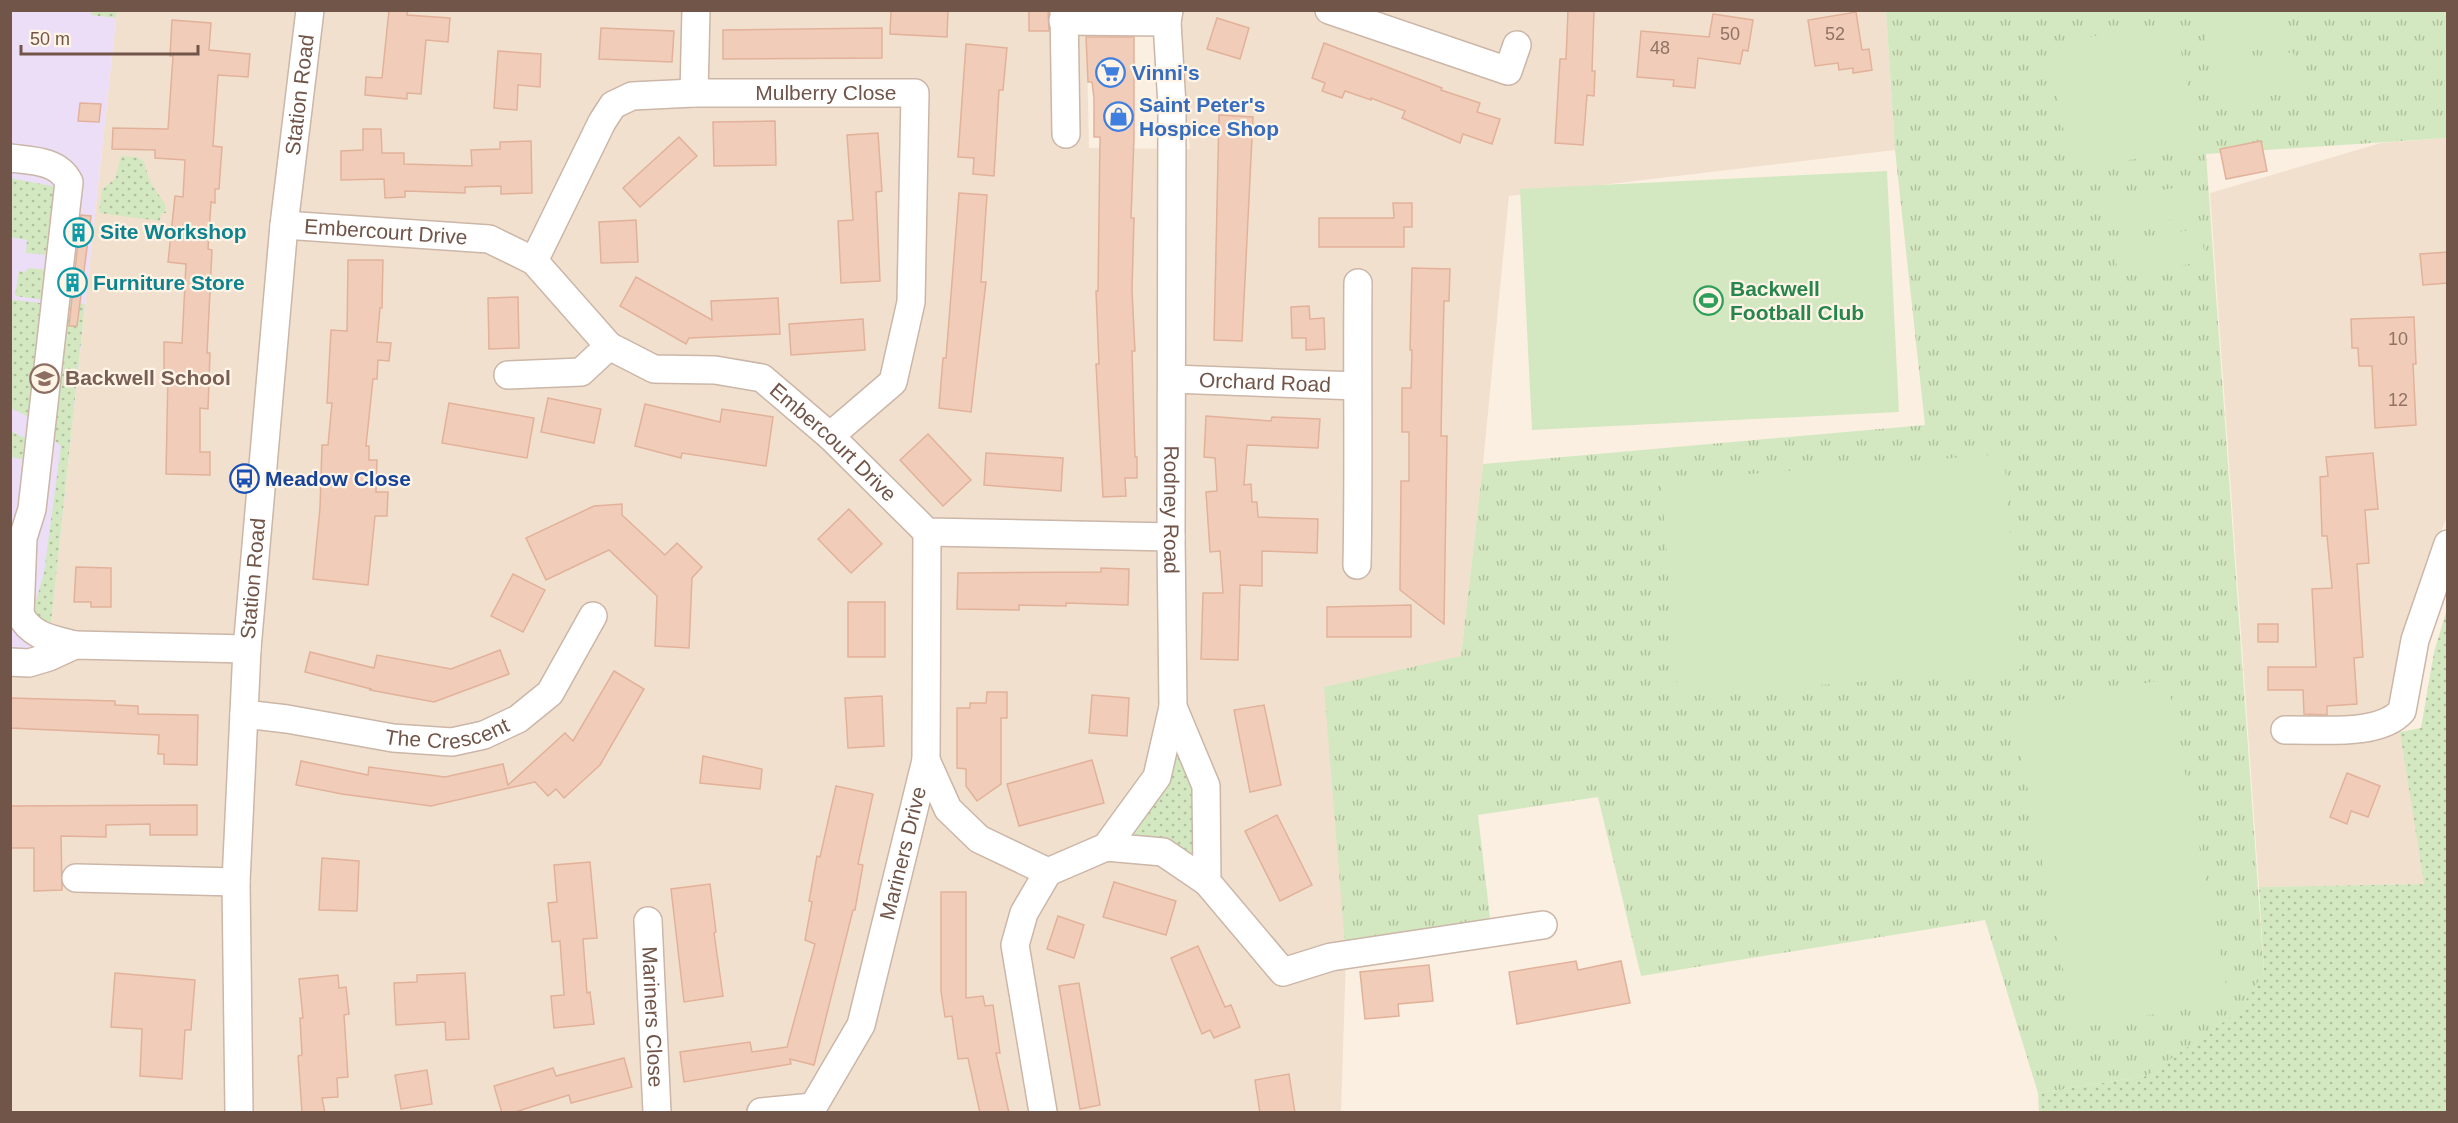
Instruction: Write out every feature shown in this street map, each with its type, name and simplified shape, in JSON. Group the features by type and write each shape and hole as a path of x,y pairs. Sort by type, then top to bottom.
{"street":[{"name":"Station Road","path":"239,1113 236,882 247,649 284,225 310,10"},
{"path":"694,93 696,10"},
{"path":"1329,10 1508,71 1516,45"},
{"path":"1066,134 1063,16 1168,16"},
{"name":"Rodney Road","path":"1168,16 1172,106 1173,707 1206,786 1207,882"},
{"name":"Mulberry Close","path":"534,261 602,122 613,105 632,96 694,93 915,93 911,302 893,382 830,436"},
{"path":"10,158 45,163 59,168 69,182 32,509 23,538 20,614 25,624 41,636 75,645 247,649"},
{"name":"Embercourt Drive","path":"284,225 489,239 534,261 609,346 654,369 715,370 762,378 830,436 927,532"},
{"name":"Orchard Road","path":"1357,565 1360,425 1357,386 1358,283"},
{"path":"508,375 581,372 609,346"},
{"name":"Orchard Road","path":"1172,379 1357,386"},
{"path":"927,532 1171,537"},
{"name":"Mariners Drive","path":"761,1113 813,1107 861,1025 926,760 927,532"},
{"path":"2285,729 2373,728 2394,719 2402,711 2415,640 2448,544"},
{"name":"The Crescent","path":"244,714 288,719 393,738 452,742 484,735 518,720 550,693 593,616"},
{"path":"10,662 29,663 75,645"},
{"path":"1106,847 1157,777 1173,707"},
{"path":"926,760 948,809 979,839 1048,872"},
{"path":"1043,1113 1015,945 1024,913 1048,872 1106,847 1163,852 1207,882 1283,972 1331,957 1543,925"},
{"path":"76,878 236,882"},
{"name":"Mariners Close","path":"648,921 657,1113"}],"shaded area":[{"name":"Backwell School","path":"10,11 117,11 48,650 11,648"},
{"path":"117,11 1086,11 1089,148 1190,149 1173,11 1886,11 1895,150 1509,196 1483,464 1461,656 1346,958 1341,1112 11,1112 10,648 48,650"},
{"path":"2447,138 2447,517 2427,563 2402,635 2396,703 2425,884 2259,887 2210,193 2381,143"}],"green space":[{"path":"2249,10 2285,11 2292,43 2210,59 2202,20"},
{"path":"91,11 117,11 116,18 91,15"},
{"path":"1886,11 2447,11 2447,138 2206,154 2264,973 2238,1012 2146,1076 2038,1093 1985,920 1641,976 1598,797 1478,815 1490,918 1346,958 1324,687 1461,656 1483,464 1925,425 1895,150"},
{"path":"2176,22 2198,148 2071,170 2048,44"},
{"path":"2293,52 2302,89 2220,107 2212,70"},
{"path":"121,156 137,157 144,162 150,182 165,204 166,213 161,213 160,221 99,213 102,189 115,179"},
{"name":"Backwell Football Club","path":"1887,171 1899,412 1532,430 1520,189"},
{"path":"10,178 57,187 49,255 26,253 27,240 11,237"},
{"path":"2192,185 2197,216 2111,230 2106,199"},
{"path":"2200,228 2206,261 2119,277 2113,244"},
{"path":"29,268 48,270 45,300 15,296 19,271 25,272"},
{"path":"14,300 48,304 35,420 11,408 10,302"},
{"path":"62,301 85,304 51,623 39,619 34,608 44,573 61,446 47,434"},
{"path":"10,431 34,442 32,461 11,457"},
{"path":"2004,454 2021,669 1678,696 1661,481"},
{"path":"2447,609 2447,1112 2039,1112 2038,1093 2146,1076 2264,973 2259,887 2424,884 2400,732 2421,728 2434,652"},
{"path":"2167,679 2229,1000 2075,1029 2012,709"},
{"path":"1173,708 1206,787 1207,882 1107,846 1157,777"}],"building":[{"path":"389,10 408,10 407,15 450,18 448,42 426,40 421,94 407,93 407,99 365,95 366,77 382,78"},
{"path":"891,10 948,10 947,37 890,34"},
{"path":"1029,10 1048,10 1049,31 1029,31"},
{"path":"1568,10 1594,10 1592,71 1595,71 1594,96 1587,95 1583,145 1555,143 1560,59 1566,59"},
{"path":"1856,12 1862,50 1869,49 1872,70 1853,73 1853,68 1839,70 1838,63 1815,66 1808,20"},
{"path":"1713,14 1753,20 1748,51 1743,50 1740,64 1698,58 1695,88 1673,86 1674,80 1637,77 1641,31 1709,37"},
{"path":"1217,18 1249,28 1240,59 1207,49"},
{"path":"172,20 211,23 209,50 250,54 248,77 218,75 213,146 222,147 219,189 215,189 215,203 211,202 208,249 212,250 207,353 210,353 208,409 200,408 200,452 210,452 210,475 166,474 168,373 164,373 164,342 182,343 186,264 168,262 175,196 183,197 185,160 155,158 155,150 112,149 113,128 168,129 173,56 170,56"},
{"path":"601,28 674,31 672,62 599,59"},
{"path":"882,28 882,58 723,59 723,30"},
{"path":"1086,37 1134,37 1131,218 1134,218 1132,290 1135,351 1132,351 1137,478 1125,478 1126,496 1103,497 1096,364 1099,364 1096,291 1098,291 1100,137 1094,137 1094,98 1092,82 1088,82"},
{"path":"1324,43 1442,88 1441,90 1480,103 1477,112 1500,119 1492,144 1463,134 1460,143 1402,118 1405,111 1371,98 1371,100 1345,91 1342,98 1322,91 1325,83 1312,78"},
{"path":"966,44 1007,48 1003,90 999,90 994,176 973,174 974,158 958,157"},
{"path":"498,51 541,54 540,87 518,85 517,110 494,108"},
{"path":"80,103 101,104 99,122 78,121"},
{"path":"1219,115 1253,117 1242,341 1214,340"},
{"path":"775,121 776,165 714,166 713,122"},
{"path":"363,129 381,129 382,153 404,153 404,164 472,166 471,150 500,149 500,142 531,141 532,193 501,194 501,186 465,187 465,193 405,191 405,197 385,198 384,179 341,180 341,151 363,150"},
{"path":"878,133 882,191 876,192 880,281 841,283 838,221 853,220 847,135"},
{"path":"679,137 697,156 640,207 623,188"},
{"path":"2261,141 2267,171 2226,179 2220,149"},
{"path":"959,193 987,195 981,282 986,282 971,412 939,408 943,358 946,358"},
{"path":"1393,203 1412,203 1412,227 1404,227 1404,247 1319,247 1319,218 1394,218"},
{"path":"81,215 91,216 77,326 69,326"},
{"path":"636,220 638,262 601,263 599,222"},
{"path":"2448,252 2448,283 2423,285 2420,254"},
{"path":"348,260 383,260 382,308 380,308 377,342 391,343 389,361 378,360 377,379 373,379 366,446 369,446 369,460 377,460 376,492 388,492 387,516 375,516 368,585 313,579 320,508 322,445 328,445 332,403 327,403 331,330 347,331"},
{"path":"1412,268 1450,269 1449,301 1444,301 1441,436 1447,436 1444,624 1400,590 1401,481 1409,481 1409,432 1402,432 1402,388 1411,388"},
{"path":"636,277 712,320 711,301 778,298 780,334 689,338 686,344 620,306"},
{"path":"518,297 519,348 489,349 488,298"},
{"path":"1309,306 1310,319 1324,318 1325,349 1306,350 1306,338 1292,338 1291,307"},
{"path":"2414,317 2416,364 2413,364 2416,425 2375,428 2372,366 2359,366 2358,348 2352,348 2351,319"},
{"path":"863,319 865,350 791,355 789,324"},
{"path":"548,398 601,409 594,443 541,432"},
{"path":"449,403 534,418 527,458 442,443"},
{"path":"645,404 720,422 722,409 773,417 766,466 682,453 681,458 635,446"},
{"path":"1206,416 1271,421 1272,417 1320,419 1318,448 1247,445 1244,485 1251,484 1252,502 1257,502 1258,517 1318,519 1317,553 1262,551 1262,586 1240,585 1238,660 1201,659 1203,593 1223,593 1220,551 1210,552 1206,492 1217,491 1215,458 1204,457"},
{"path":"928,434 971,480 943,506 900,460"},
{"path":"986,453 1063,458 1061,491 984,485"},
{"path":"2373,453 2378,509 2365,510 2369,563 2357,564 2363,657 2354,658 2357,704 2327,706 2327,715 2304,714 2303,690 2268,690 2268,667 2316,667 2312,589 2332,588 2327,536 2322,536 2320,477 2328,476 2326,457"},
{"path":"622,504 622,515 665,555 677,543 702,567 692,578 689,648 655,646 657,596 609,550 546,580 526,538 594,506"},
{"path":"849,509 882,544 851,573 818,539"},
{"path":"76,567 111,568 111,607 91,607 91,602 74,602"},
{"path":"1101,568 1129,569 1128,605 1066,603 1066,606 1019,605 1019,610 957,609 958,573 1101,572"},
{"path":"513,574 545,590 523,632 491,616"},
{"path":"848,602 885,602 885,657 848,657"},
{"path":"1411,605 1411,637 1327,637 1327,607"},
{"path":"2258,624 2278,624 2278,642 2258,642"},
{"path":"500,650 509,674 434,702 370,690 305,672 310,652 374,668 377,655 451,669"},
{"path":"614,671 644,689 600,765 564,798 556,789 548,796 535,782 431,806 342,794 296,785 301,761 368,775 369,767 445,777 503,764 508,785 565,733 573,741"},
{"path":"987,692 1007,692 1007,718 1001,718 1001,784 977,801 966,786 966,769 957,768 957,708 970,708 970,703 986,703"},
{"path":"1092,695 1129,698 1127,736 1089,733"},
{"path":"882,696 884,746 848,748 845,698"},
{"path":"10,698 115,701 115,705 138,706 138,714 198,715 197,765 164,764 164,754 158,754 159,735 10,728"},
{"path":"1264,705 1281,785 1250,792 1234,710"},
{"path":"703,756 762,769 760,789 700,783"},
{"path":"1092,760 1104,803 1019,826 1007,784"},
{"path":"2347,773 2380,786 2368,817 2351,811 2347,824 2330,817"},
{"path":"836,786 873,794 858,864 863,865 855,910 853,910 814,1065 790,1059 791,1064 684,1082 680,1052 750,1042 752,1052 787,1047 815,944 805,940 812,902 809,901 817,856 820,857"},
{"path":"197,805 197,835 150,835 150,824 106,825 106,837 61,836 62,890 34,891 34,848 10,848 10,806"},
{"path":"1277,815 1312,885 1280,901 1245,831"},
{"path":"322,858 359,861 357,911 319,910"},
{"path":"590,862 597,938 583,939 587,993 590,992 594,1024 554,1028 551,996 564,995 560,941 552,942 548,903 557,902 554,865"},
{"path":"1114,882 1176,901 1166,935 1103,917"},
{"path":"710,884 723,996 684,1002 671,889"},
{"path":"941,892 966,892 966,998 983,996 985,1006 993,1005 1000,1053 996,1053 1009,1113 980,1113 968,1058 958,1059 952,1016 945,1017 941,991"},
{"path":"1058,916 1084,925 1074,958 1047,949"},
{"path":"1198,946 1225,1007 1231,1005 1240,1027 1214,1038 1210,1030 1202,1034 1171,958"},
{"path":"1576,961 1578,970 1621,961 1630,1003 1517,1024 1509,972"},
{"path":"1429,965 1433,1001 1398,1004 1399,1016 1365,1019 1360,972"},
{"path":"115,973 195,980 191,1030 185,1030 182,1079 140,1076 142,1029 111,1027"},
{"path":"465,973 469,1039 446,1040 445,1022 396,1025 394,983 417,982 417,975"},
{"path":"338,975 339,988 346,987 349,1014 344,1015 348,1077 337,1078 338,1097 322,1098 325,1113 302,1113 298,1056 302,1055 300,1018 303,1018 299,979"},
{"path":"1079,983 1100,1105 1080,1109 1059,986"},
{"path":"624,1058 632,1087 571,1103 569,1095 512,1113 502,1113 494,1086 553,1068 556,1076"},
{"path":"427,1070 432,1104 401,1109 395,1075"},
{"path":"1289,1074 1295,1113 1260,1113 1255,1080"}],"place":[{"name":"Vinni's","path":"1111,73"},
{"name":"Saint Peter's Hospice Shop","path":"1118,117"},
{"name":"Site Workshop","path":"79,232"},
{"name":"Furniture Store","path":"72,283"},
{"name":"Backwell Football Club","path":"1709,301"},
{"name":"Backwell School","path":"44,378"},
{"name":"Meadow Close","path":"244,479"}]}
